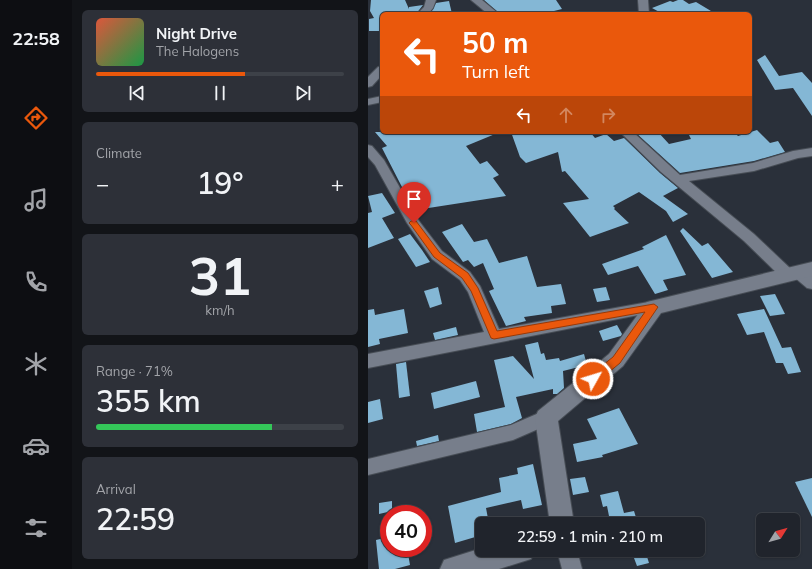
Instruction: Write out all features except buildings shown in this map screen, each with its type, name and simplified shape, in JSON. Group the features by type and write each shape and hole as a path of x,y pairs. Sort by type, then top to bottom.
{"street":[{"path":"424,12 432,0"},
{"path":"476,0 491,12"},
{"path":"643,0 644,12"},
{"path":"368,84 380,71"},
{"path":"368,102 380,99"},
{"path":"628,134 678,179 769,254 803,275"},
{"path":"368,149 380,163 414,223 437,255 465,276 475,290 494,336"},
{"path":"678,179 754,167 797,154 812,152"},
{"path":"368,361 654,307 803,275"},
{"path":"368,467 513,432 546,418 616,360 654,307"},
{"path":"546,418 561,517"},
{"path":"453,569 497,557"},
{"path":"569,557 572,569"}],"route":[{"path":"414,223 437,255 465,276 475,290 494,336 654,307 616,360 593,379"}]}
